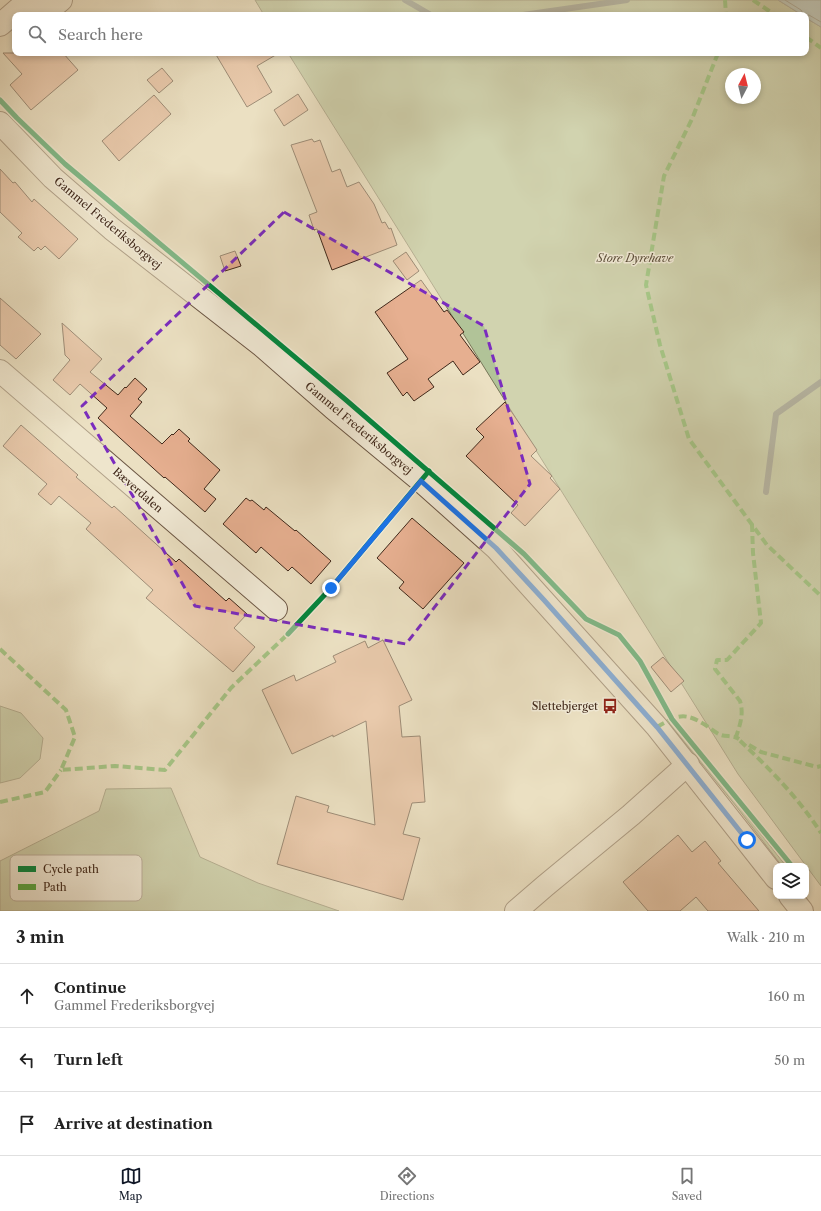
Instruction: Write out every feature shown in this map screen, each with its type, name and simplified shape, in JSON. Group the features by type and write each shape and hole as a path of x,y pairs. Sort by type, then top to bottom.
{"street":[{"path":"16,12 30,0 40,12"},
{"path":"46,12 60,0"},
{"path":"0,25 12,15"},
{"name":"Gammel Frederiksborgvej","path":"0,123 53,178 112,229 261,345 333,408 421,481 496,548 657,727 688,764 773,874"},
{"name":"Bæverdalen","path":"0,371 276,609"},
{"path":"516,911 631,815 688,764"}],"highlighted area":[{"path":"284,212 484,326 530,484 406,644 195,606 82,406"}],"green space":[{"path":"255,0 778,0 797,12 262,12"},
{"name":"Store Dyrehave","path":"809,20 821,27 821,886 809,870 809,863 804,863 738,774 290,56 809,56"},
{"path":"0,706 21,713 43,738 40,759 20,778 0,783"},
{"path":"672,721 784,863 780,863 669,723"},
{"path":"171,788 200,857 258,883 339,911 0,911 0,861 10,856 10,901 142,901 142,855 12,855 99,811 106,789"}],"water":[{"path":"778,0 821,0 821,27 809,20 809,12 797,12"}],"building":[{"path":"3,53 12,53 12,56 66,56 78,70 31,110 10,85 22,74"},
{"path":"217,56 274,56 257,66 272,92 247,107"},
{"path":"162,68 173,81 159,93 147,80"},
{"path":"298,94 308,110 284,126 274,110"},
{"path":"154,95 171,114 119,161 102,141"},
{"path":"312,139 314,142 320,140 332,172 340,169 347,187 359,182 374,204 382,223 385,222 389,229 391,228 397,245 332,270 317,229 314,230 309,215 317,212 291,145"},
{"path":"0,169 13,183 15,182 32,202 34,199 78,239 59,259 45,246 41,250 38,247 34,251 18,237 22,233 0,212"},
{"path":"235,251 241,266 225,271 220,256"},
{"path":"406,252 419,271 407,280 393,261"},
{"path":"421,280 444,312 447,310 464,332 460,335 480,362 463,375 453,361 428,379 434,387 414,401 407,392 403,396 387,373 408,359 375,312"},
{"path":"0,298 41,334 16,359 0,345"},
{"path":"62,323 102,359 90,372 118,395 135,378 147,389 138,399 142,402 130,416 162,444 179,429 190,439 188,441 220,470 204,489 216,499 205,512 165,477 164,478 98,418 107,408 80,384 70,395 53,380 70,360 65,355"},
{"path":"505,402 537,450 531,456 552,476 550,478 560,489 525,526 511,513 518,505 466,456 484,437 476,429"},
{"path":"21,425 78,475 76,477 112,508 114,506 176,562 179,559 226,601 229,598 247,614 234,628 255,647 233,672 146,598 153,590 86,529 91,523 59,496 51,505 38,494 47,484 3,446"},
{"path":"246,498 250,501 252,500 264,510 266,507 295,531 296,530 331,561 311,584 292,567 288,571 261,547 256,553 223,524"},
{"path":"412,518 464,563 423,609 399,588 404,582 377,558"},
{"path":"383,640 412,700 399,706 402,737 420,736 425,802 412,803 403,834 420,838 403,900 277,864 296,796 329,806 327,812 375,825 366,721 292,754 262,690 294,675 296,681 336,662 333,656 365,641 368,648"},
{"path":"663,657 684,681 671,692 651,667"},
{"path":"678,835 692,852 705,841 721,861 718,863 759,911 708,911 696,897 680,911 648,911 623,882"}],"waterway":[{"path":"405,0 426,12"},
{"path":"544,12 627,0"},
{"path":"766,492 776,414 821,382"}],"marked path":[{"path":"725,0 726,12"},
{"path":"753,0 771,12"},
{"path":"809,39 821,48"},
{"path":"717,56 692,119 664,176 646,285 660,345 689,439 767,545 821,596"},
{"path":"752,524 753,553 761,623 727,660 717,660 715,669 740,701 742,715 736,737 782,782 821,833"},
{"path":"0,649 66,710 75,737 61,770 115,766 165,770 231,688 288,634"},
{"path":"657,727 671,719 682,716 693,718 721,735 739,739"},
{"path":"749,745 761,752 817,767 821,766"},
{"path":"0,802 45,792 61,770"}],"cycle path":[{"path":"0,100 65,164 346,400 524,554 586,619 619,635 640,661 672,719 790,863"},
{"path":"288,634 331,588 429,471"}],"place":[{"name":"Slettebjerget","path":"610,706"}],"route":[{"path":"331,588 421,481 496,548 544,600 657,727 747,840"}]}
